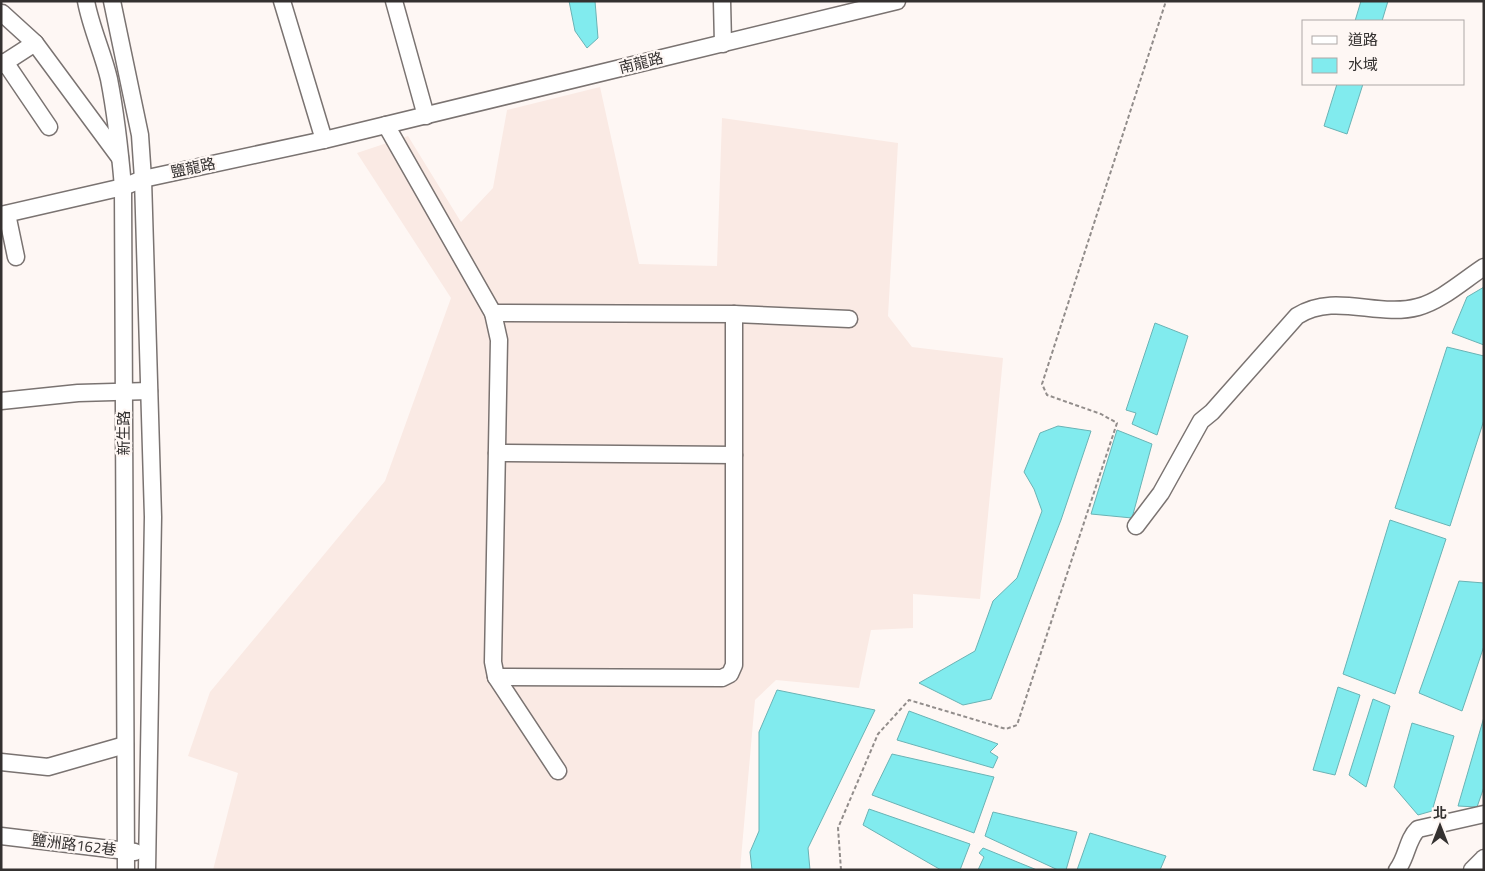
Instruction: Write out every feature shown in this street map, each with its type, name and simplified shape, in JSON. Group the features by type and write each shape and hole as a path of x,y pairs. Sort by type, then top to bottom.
{"street":[{"name":"新生路","path":"86,1 92,29 108,78 121,160 123,187 126,870"},
{"name":"新生路","path":"112,1 140,135 143,179 153,518 147,870"},
{"path":"282,1 324,140"},
{"path":"394,1 426,116"},
{"path":"722,1 723,44"},
{"name":"南龍路","path":"386,125 897,1"},
{"path":"2,12 36,43 121,160"},
{"path":"36,43 3,64 49,127"},
{"path":"386,125 494,314 499,340 493,662 496,677 558,771"},
{"name":"鹽龍路","path":"4,214 123,187 143,179 386,125"},
{"path":"4,214 16,257"},
{"path":"1136,526 1161,493 1201,421 1212,412 1297,316 1308,309 1330,305 1418,308 1484,267"},
{"path":"494,314 734,314 849,319"},
{"path":"496,677 722,678 730,674 734,665 734,314"},
{"path":"1,401 78,393 150,391"},
{"path":"497,453 734,455"},
{"path":"1,762 48,767 125,745"},
{"path":"1397,870 1403,863 1413,833 1418,829 1484,814"},
{"name":"鹽洲路162巷","path":"1,836 146,853"},
{"path":"1472,870 1484,858"}],"path":[{"path":"841,870 838,828 878,734 909,700 1006,729 1017,725 1116,423 1101,414 1047,395 1042,384 1166,1"}],"shaded area":[{"path":"600,87 639,264 717,266 722,118 898,143 888,316 912,347 1003,358 980,599 913,594 913,628 871,630 859,688 776,680 755,700 740,870 213,870 238,773 188,756 210,692 385,481 451,298 357,153 408,136 461,222 493,188 507,110"}],"water":[{"path":"569,1 595,1 598,38 587,48 575,31"},
{"path":"1361,1 1388,1 1382,20 1355,20"},
{"path":"1337,85 1363,85 1347,134 1324,126"},
{"path":"1484,287 1484,345 1452,333 1467,297"},
{"path":"1155,323 1188,336 1157,435 1132,424 1136,413 1126,410"},
{"path":"1447,347 1484,356 1484,420 1450,526 1395,508"},
{"path":"1058,426 1091,431 1061,520 991,699 963,705 919,683 975,651 993,601 1017,578 1042,511 1034,489 1024,472 1040,433"},
{"path":"1117,430 1152,444 1132,518 1091,514"},
{"path":"1390,520 1446,539 1395,694 1343,674"},
{"path":"1459,581 1484,583 1484,646 1462,711 1419,693"},
{"path":"1338,687 1360,695 1335,775 1313,770"},
{"path":"777,690 875,710 808,848 810,870 752,870 750,852 759,831 759,732"},
{"path":"1373,699 1390,706 1366,787 1349,775"},
{"path":"909,711 998,744 990,752 998,757 993,768 897,740"},
{"path":"1484,717 1484,787 1477,807 1458,806"},
{"path":"1412,723 1454,736 1432,811 1418,815 1394,787"},
{"path":"892,754 994,777 974,833 872,795"},
{"path":"869,809 970,844 960,870 941,870 863,825"},
{"path":"993,812 1077,832 1066,870 1058,870 985,836"},
{"path":"1090,833 1166,856 1160,870 1077,870"},
{"path":"983,848 1037,870 978,870 984,857 979,853"}]}
